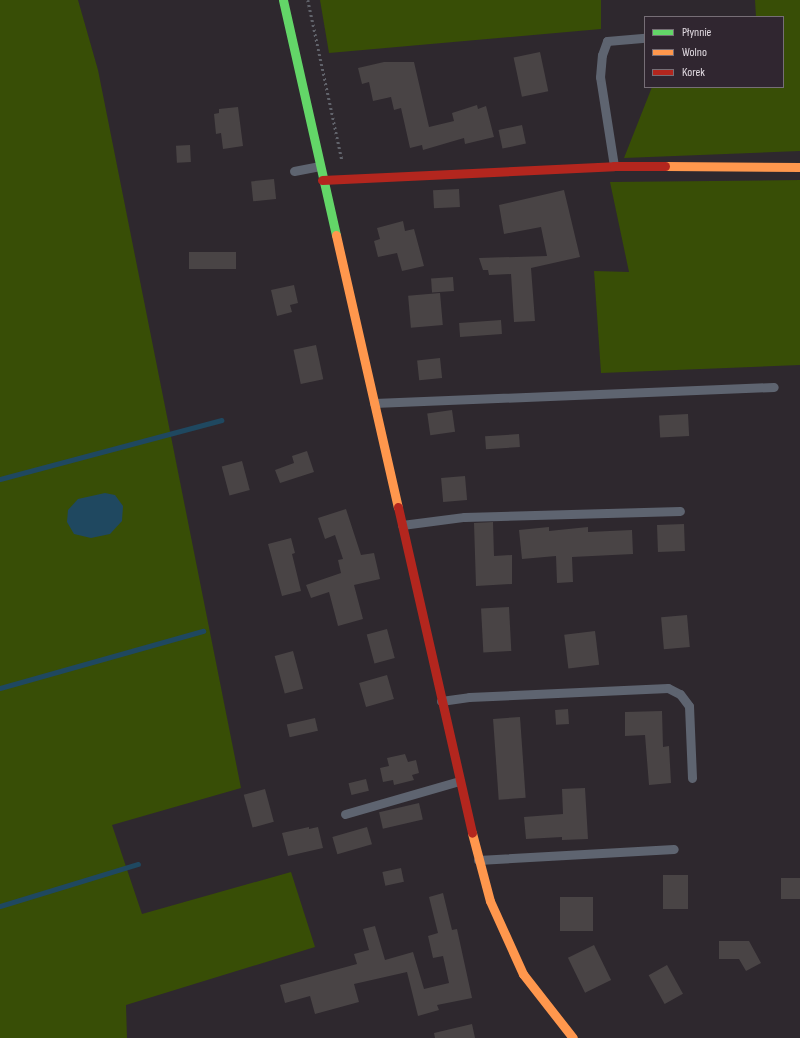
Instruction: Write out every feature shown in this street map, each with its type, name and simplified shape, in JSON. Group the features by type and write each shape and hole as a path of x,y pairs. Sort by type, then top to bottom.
{"street":[{"path":"283,0 322,180 478,860 490,900 523,974 573,1038"},
{"path":"322,180 345,177 614,166 800,167"}],"lane":[{"path":"614,166 600,77 602,55 607,41 644,38"},
{"path":"294,171 319,166"},
{"path":"374,404 774,387"},
{"path":"401,525 464,517 680,511"},
{"path":"441,701 469,697 668,688 680,694 689,706 692,778"},
{"path":"345,814 459,782"},
{"path":"478,860 674,849"}],"path":[{"path":"308,0 318,39"}],"green space":[{"path":"0,0 78,0 98,70 241,788 112,825 142,914 291,872 315,947 126,1005 127,1038 0,1038"},
{"path":"320,0 601,0 601,29 329,53"},
{"path":"755,0 800,0 800,151 624,158 652,88 784,88 784,16 756,16"},
{"path":"800,180 800,365 601,373 594,271 629,272 610,182"}],"water":[{"path":"105,493 115,495 123,506 122,521 110,534 91,538 74,534 67,522 68,510 78,499"}],"building":[{"path":"540,52 548,91 522,97 514,58"},
{"path":"384,62 414,62 429,127 454,121 452,113 477,105 478,109 486,106 494,137 465,144 464,138 423,150 422,145 410,148 401,108 394,110 391,97 373,101 369,82 362,84 358,68"},
{"path":"238,107 243,146 223,149 221,133 216,134 214,114 219,113 219,109"},
{"path":"522,125 526,144 502,149 499,130"},
{"path":"190,145 191,162 177,163 176,146"},
{"path":"274,179 276,199 253,201 251,181"},
{"path":"459,189 460,207 434,208 433,190"},
{"path":"564,190 580,257 531,268 535,321 514,322 511,274 489,275 488,270 483,270 479,258 547,256 541,227 504,234 499,205"},
{"path":"403,221 405,231 414,229 424,266 402,271 397,253 378,257 374,241 380,239 377,228"},
{"path":"189,252 236,252 236,269 189,269"},
{"path":"453,277 454,291 432,293 431,279"},
{"path":"294,285 298,303 290,305 292,312 277,316 271,290"},
{"path":"440,293 443,325 411,328 408,296"},
{"path":"501,320 502,334 460,337 459,323"},
{"path":"316,345 323,379 301,384 294,350"},
{"path":"440,358 442,378 419,380 417,360"},
{"path":"452,410 455,432 430,435 427,413"},
{"path":"688,414 689,436 660,437 659,416"},
{"path":"519,434 520,447 486,449 485,436"},
{"path":"307,451 314,472 280,483 275,470 294,463 292,456"},
{"path":"242,461 250,490 229,495 222,466"},
{"path":"465,476 467,500 443,502 441,478"},
{"path":"346,509 361,555 374,553 380,579 354,585 363,619 338,626 329,592 311,598 306,585 341,573 338,560 343,559 335,535 325,539 318,518"},
{"path":"493,522 494,556 512,555 512,584 476,586 474,523"},
{"path":"684,524 685,551 658,552 657,525"},
{"path":"549,527 549,531 588,527 588,532 632,530 633,554 572,557 573,582 557,583 556,556 522,559 519,530"},
{"path":"291,538 295,553 292,554 301,591 282,596 268,544"},
{"path":"509,607 511,651 483,652 481,608"},
{"path":"687,615 690,647 664,649 661,617"},
{"path":"387,629 395,658 374,663 367,634"},
{"path":"595,631 599,665 568,669 564,635"},
{"path":"293,651 303,689 285,694 275,656"},
{"path":"387,675 394,699 366,707 359,683"},
{"path":"568,709 569,724 556,725 555,710"},
{"path":"662,711 663,747 669,746 671,783 649,785 645,735 625,736 625,712"},
{"path":"520,717 526,798 499,800 493,719"},
{"path":"315,718 318,731 290,737 287,725"},
{"path":"405,754 408,762 416,760 419,773 412,775 414,780 394,785 393,780 383,782 380,768 389,766 387,758"},
{"path":"366,779 369,791 351,795 349,783"},
{"path":"585,788 588,839 562,840 562,837 526,839 524,817 563,814 562,789"},
{"path":"265,789 274,822 253,828 244,795"},
{"path":"419,803 423,820 383,829 379,812"},
{"path":"309,827 309,829 318,827 323,848 288,856 282,833"},
{"path":"367,827 372,844 337,854 332,837"},
{"path":"401,868 404,882 385,886 382,872"},
{"path":"663,875 688,875 688,909 663,909"},
{"path":"781,878 800,878 800,899 781,899"},
{"path":"443,893 452,930 457,929 472,998 437,1005 439,1010 418,1016 407,972 354,984 359,1002 315,1014 310,996 285,1003 280,985 357,964 354,954 369,950 363,929 375,926 385,960 413,952 424,989 449,983 443,956 433,958 428,936 438,933 429,897"},
{"path":"560,897 593,897 593,931 560,931"},
{"path":"719,941 749,941 761,963 746,971 739,959 719,959"},
{"path":"594,945 611,980 585,993 568,958"},
{"path":"667,965 683,994 665,1004 649,975"},
{"path":"472,1024 475,1038 435,1038 434,1033"}],"waterway":[{"path":"0,479 221,420"},
{"path":"0,688 203,631"},
{"path":"0,906 138,864"}],"traffic: fast":[{"path":"283,0 336,235"}],"traffic: slow":[{"path":"665,166 800,167"},
{"path":"336,235 398,507"},
{"path":"472,833 490,901 523,974 573,1038"}],"traffic: jam":[{"path":"322,180 614,166 665,166"},
{"path":"398,507 472,833"}]}
